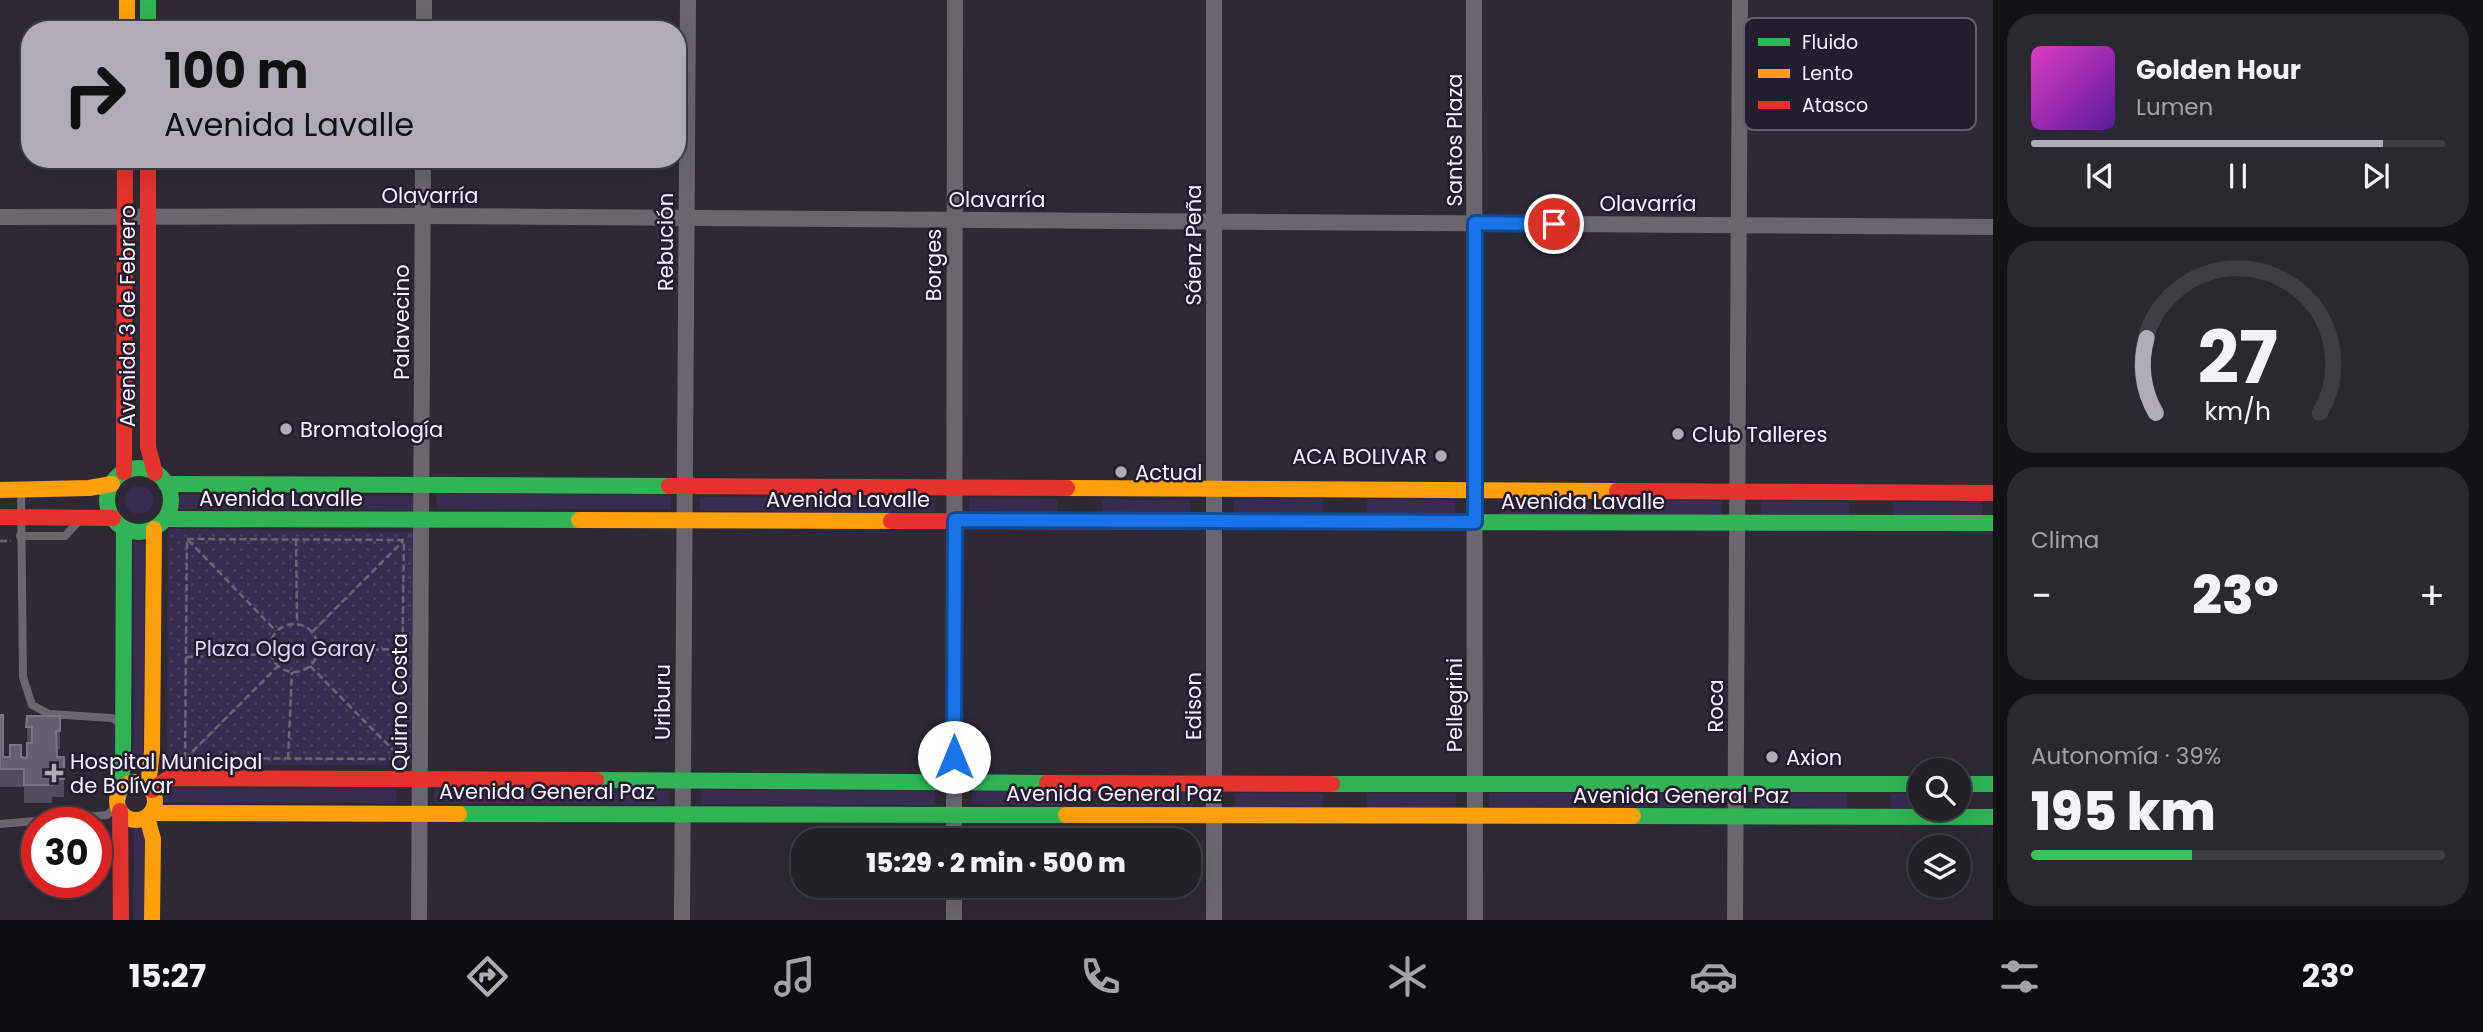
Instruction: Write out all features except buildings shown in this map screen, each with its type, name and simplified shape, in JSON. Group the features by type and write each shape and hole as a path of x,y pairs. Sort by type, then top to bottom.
{"street":[{"path":"127,0 127,21"},
{"path":"148,0 148,21"},
{"path":"424,0 424,21"},
{"name":"Rebución","path":"685,485 688,0"},
{"name":"Borges","path":"954,828 955,0"},
{"name":"Sáenz Peña","path":"1214,0 1214,491"},
{"name":"Santos Plaza","path":"1475,0 1475,491"},
{"name":"Roca","path":"1735,920 1740,0"},
{"name":"Avenida 3 de Febrero","path":"124,472 125,168"},
{"name":"Avenida 3 de Febrero","path":"148,168 148,447 161,478"},
{"name":"Palavecino","path":"421,485 423,168"},
{"name":"Olavarría","path":"0,217 423,216 1993,227"},
{"path":"125,358 146,358"},
{"path":"0,490 89,488 111,484 124,472 138,468 161,478 172,501 160,524 150,788 155,801 150,815 153,839 152,920"},
{"name":"Avenida Lavalle","path":"161,478 421,485 1993,493"},
{"path":"111,484 107,503 118,524 123,726 119,804 123,826 121,920"},
{"name":"Quirno Costa","path":"419,920 421,485"},
{"name":"Uriburu","path":"682,920 685,485"},
{"name":"Edison","path":"1214,491 1214,920"},
{"name":"Pellegrini","path":"1475,491 1475,920"},
{"path":"0,517 82,518 118,524 135,533 160,524"},
{"name":"Avenida Lavalle","path":"160,524 421,519 1993,523"},
{"name":"Avenida General Paz","path":"150,788 169,778 420,777 954,783 1908,784"},
{"path":"119,804 129,783 150,788"},
{"path":"1971,784 1993,784"},
{"path":"119,804 133,820 150,815"},
{"name":"Avenida General Paz","path":"150,815 420,811 1993,817"},
{"path":"954,898 954,920"}],"lane":[{"path":"21,490 23,677 32,705 49,714 112,718 123,726"},
{"path":"20,536 65,536 82,518"},
{"path":"0,824 107,815 119,804"}],"path":[{"path":"160,524 187,539 276,631"},
{"path":"187,539 404,540"},
{"path":"185,758 187,539"},
{"path":"296,539 296,622"},
{"path":"312,632 404,540"},
{"path":"401,759 404,540"},
{"path":"296,622 312,632 318,651 310,666 292,672 278,666 270,654 270,645 276,631 296,622"},
{"path":"318,651 403,649"},
{"path":"186,657 270,654"},
{"path":"177,766 278,666"},
{"path":"310,666 401,759"},
{"path":"288,758 292,672"},
{"path":"185,758 401,759"}],"green space":[{"path":"139,486 149,490 153,500 149,510 139,514 129,510 125,500 129,490"},
{"path":"436,494 671,495 671,509 437,509"},
{"path":"179,495 414,496 414,510 179,509"},
{"path":"700,497 935,498 935,512 700,511"},
{"path":"969,498 1058,499 1057,513 969,512"},
{"path":"1102,499 1190,500 1190,514 1102,513"},
{"path":"1234,499 1323,499 1323,514 1234,513"},
{"path":"1367,499 1455,500 1455,514 1367,514"},
{"path":"1501,500 1589,501 1589,515 1501,514"},
{"path":"1633,500 1722,501 1722,515 1633,515"},
{"path":"1761,501 1849,502 1849,516 1761,515"},
{"path":"1893,502 1982,502 1982,517 1893,516"},
{"name":"Plaza Olga Garay","path":"168,529 413,532 411,765 167,765"},
{"path":"134,542 145,542 143,771 133,771"},
{"path":"162,788 396,789 397,803 162,802"},
{"path":"434,790 669,791 669,805 434,804"},
{"path":"701,790 935,791 935,805 701,804"},
{"path":"972,790 1060,791 1060,805 972,804"},
{"path":"1104,791 1193,792 1193,806 1104,805"},
{"path":"1235,793 1323,794 1323,808 1235,807"},
{"path":"1489,793 1577,793 1577,808 1489,807"},
{"path":"1621,793 1710,794 1710,808 1621,807"},
{"path":"1759,793 1847,794 1847,808 1759,807"},
{"path":"1367,794 1456,794 1456,808 1367,808"},
{"path":"1891,794 1908,794 1908,808 1891,808"},
{"path":"134,828 144,828 144,920 134,920"}],"traffic: fast":[{"path":"148,0 148,21"},
{"path":"139,468 151,470 162,477 169,488 171,500 169,512 162,523 151,530 139,532 127,530 116,523 109,512 107,500 109,488 116,477 127,470 139,468"},
{"path":"166,484 669,486"},
{"path":"165,519 579,520"},
{"path":"1330,522 1993,523"},
{"path":"118,798 123,766 124,529"},
{"path":"596,780 1047,783"},
{"path":"1332,784 1908,784"},
{"path":"1971,784 1993,784"},
{"path":"459,814 1066,815"},
{"path":"1633,816 1993,817"}],"traffic: slow":[{"path":"127,0 127,21"},
{"path":"0,490 89,488 112,484"},
{"path":"1067,488 1617,491"},
{"path":"579,520 891,521"},
{"path":"148,786 152,751 154,529"},
{"path":"136,782 149,788 155,801 149,814 136,820 123,814 117,801 123,788 136,782"},
{"path":"152,813 459,814"},
{"path":"1066,815 1633,816"},
{"path":"147,817 153,839 152,920"}],"traffic: jam":[{"path":"124,472 125,168"},
{"path":"148,168 148,447 155,473"},
{"path":"669,486 1067,488"},
{"path":"1617,491 1993,493"},
{"path":"0,517 113,518"},
{"path":"891,521 1330,522"},
{"path":"152,790 169,778 596,780"},
{"path":"1047,783 1332,784"},
{"path":"120,811 121,920"}],"place":[{"name":"Bromatología","path":"286,429"},
{"name":"Club Talleres","path":"1678,434"},
{"name":"ACA BOLIVAR","path":"1441,456"},
{"name":"Actual","path":"1121,472"},
{"name":"Axion","path":"1772,757"},
{"name":"Hospital Municipal de Bolívar","path":"54,773"}],"route":[{"path":"954,757 955,520 1475,522 1475,223 1554,224"}]}
